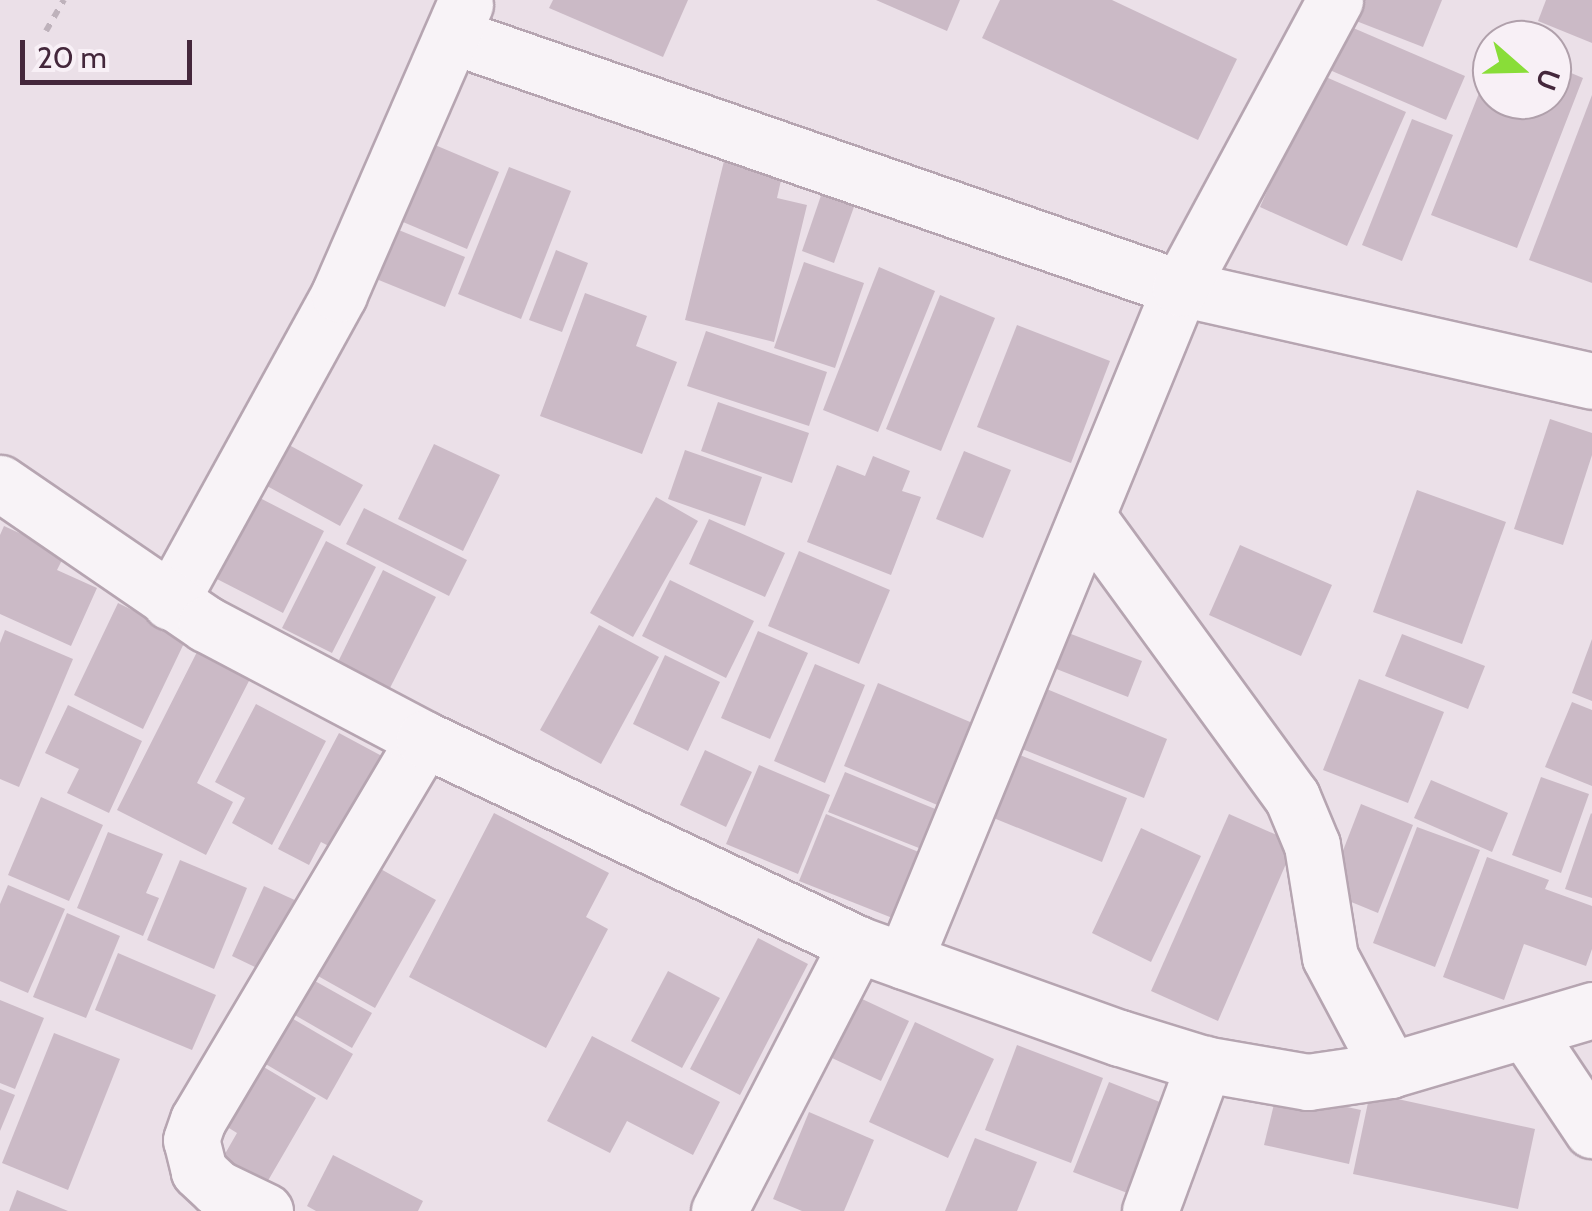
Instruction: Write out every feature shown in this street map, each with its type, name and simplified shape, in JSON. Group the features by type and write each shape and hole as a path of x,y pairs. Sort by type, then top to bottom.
{"street":[{"path":"719,1211 880,953 1087,516 1180,288 1335,0"},
{"path":"170,602 339,294 460,18 1180,288 1592,382"},
{"path":"1,488 170,602 424,739 880,953 1204,1064 1308,1082 1390,1070 1527,1033 1592,1010"},
{"path":"1087,516 1292,797 1312,845 1330,957 1390,1070"},
{"path":"265,1211 217,1188 199,1171 191,1140 198,1120 424,739"},
{"path":"1527,1033 1592,1130"},
{"path":"1150,1211 1204,1064"}],"path":[{"path":"46,31 64,0"}],"building":[{"path":"553,0 688,0 663,57 549,8"},
{"path":"876,0 960,0 947,31"},
{"path":"1000,0 1112,0 1237,59 1198,140 982,38"},
{"path":"1358,0 1442,0 1423,47 1351,19"},
{"path":"1546,0 1592,0 1592,43 1572,35 1572,20 1538,20"},
{"path":"1344,24 1465,76 1446,120 1325,68"},
{"path":"1572,73 1583,78 1572,106"},
{"path":"1319,74 1406,112 1347,246 1260,207"},
{"path":"1592,95 1592,283 1529,260"},
{"path":"1472,111 1472,120 1567,120 1517,248 1431,215"},
{"path":"1412,119 1453,135 1402,261 1362,245"},
{"path":"435,145 499,172 467,249 403,222"},
{"path":"724,161 782,176 777,198 807,205 774,342 685,320"},
{"path":"509,167 571,191 521,319 458,294"},
{"path":"827,178 860,190 834,263 802,251"},
{"path":"384,224 465,257 445,307 364,274"},
{"path":"556,250 588,263 562,332 529,320"},
{"path":"804,262 864,283 835,368 774,348"},
{"path":"879,267 935,291 878,432 823,410"},
{"path":"585,293 647,316 636,346 677,362 642,454 540,416"},
{"path":"940,295 995,318 941,451 886,429"},
{"path":"1017,325 1110,361 1071,463 977,427"},
{"path":"706,331 827,372 809,426 687,386"},
{"path":"718,402 809,433 792,483 701,451"},
{"path":"1550,419 1592,433 1592,455 1563,545 1514,529"},
{"path":"434,444 500,475 463,551 398,519"},
{"path":"289,445 363,485 340,526 267,486"},
{"path":"685,450 762,477 745,526 668,499"},
{"path":"964,451 1011,470 983,538 936,519"},
{"path":"873,456 910,471 902,491 921,497 891,575 807,542 837,465 865,476"},
{"path":"1417,490 1506,522 1462,644 1373,612"},
{"path":"256,496 324,531 283,613 215,578"},
{"path":"656,497 698,521 633,637 590,613"},
{"path":"364,508 467,560 449,596 346,544"},
{"path":"709,519 785,553 765,597 689,564"},
{"path":"4,526 65,554 57,570 97,588 71,646 0,614 0,535"},
{"path":"326,541 376,567 332,653 282,628"},
{"path":"1240,545 1332,585 1301,656 1209,615"},
{"path":"799,551 890,590 859,664 768,626"},
{"path":"383,570 436,597 390,688 338,662"},
{"path":"670,580 754,621 726,678 642,636"},
{"path":"118,603 187,637 143,729 74,695"},
{"path":"599,625 659,657 601,764 540,730"},
{"path":"1050,626 1142,661 1128,697 1036,661"},
{"path":"5,630 73,659 19,787 0,779 0,643"},
{"path":"758,631 808,653 770,739 721,718"},
{"path":"1402,634 1485,666 1468,709 1385,676"},
{"path":"1592,639 1592,701 1572,693"},
{"path":"198,650 251,677 197,783 233,802 206,855 117,810"},
{"path":"665,655 720,682 688,751 633,724"},
{"path":"815,664 865,685 825,783 774,761"},
{"path":"1359,679 1444,712 1408,803 1323,770"},
{"path":"1025,680 1167,739 1144,798 1000,740"},
{"path":"878,683 982,727 947,809 844,766"},
{"path":"1572,702 1592,710 1592,786 1545,767"},
{"path":"256,704 326,741 272,845 232,823 245,798 215,782"},
{"path":"68,705 142,741 109,813 67,793 79,769 45,753"},
{"path":"339,733 393,762 344,854 321,842 309,865 278,849"},
{"path":"1000,747 1127,798 1102,862 974,810"},
{"path":"705,750 752,772 726,827 680,805"},
{"path":"759,765 830,795 798,874 726,844"},
{"path":"845,772 945,813 929,852 828,812"},
{"path":"1541,777 1589,794 1561,873 1512,855"},
{"path":"1431,780 1508,813 1492,852 1414,818"},
{"path":"41,797 103,825 69,901 8,875"},
{"path":"1361,804 1413,825 1378,913 1327,892"},
{"path":"494,813 609,873 586,917 608,929 546,1048 409,977"},
{"path":"826,814 926,855 900,921 799,881"},
{"path":"1229,814 1295,843 1218,1021 1151,991"},
{"path":"1592,814 1592,898 1565,889"},
{"path":"1417,827 1480,850 1435,967 1373,943"},
{"path":"1141,828 1201,856 1151,962 1092,933"},
{"path":"108,832 163,854 146,893 159,898 143,936 77,908"},
{"path":"1487,857 1549,880 1545,889 1592,906 1592,949 1586,966 1524,944 1504,1000 1443,977"},
{"path":"180,860 247,888 214,969 147,940"},
{"path":"370,863 436,900 375,1008 309,971"},
{"path":"8,885 65,909 28,993 0,981 0,904"},
{"path":"264,886 310,907 278,978 232,956"},
{"path":"67,913 120,936 86,1018 33,997"},
{"path":"758,938 808,964 740,1095 690,1069"},
{"path":"118,953 216,995 192,1050 95,1010"},
{"path":"668,971 720,998 682,1068 631,1041"},
{"path":"306,976 372,1013 352,1048 286,1010"},
{"path":"860,998 909,1021 881,1081 832,1058"},
{"path":"0,1000 44,1018 15,1089 0,1083"},
{"path":"283,1013 353,1054 327,1100 257,1059"},
{"path":"915,1022 994,1059 948,1158 869,1122"},
{"path":"54,1033 120,1059 68,1190 2,1163"},
{"path":"592,1036 720,1102 693,1155 627,1121 610,1153 547,1121"},
{"path":"1017,1045 1103,1078 1071,1163 985,1130"},
{"path":"250,1059 316,1098 262,1191 218,1166 237,1133 216,1120"},
{"path":"1109,1082 1170,1106 1135,1196 1073,1172"},
{"path":"0,1089 15,1095 0,1131"},
{"path":"1277,1092 1361,1110 1349,1164 1264,1145"},
{"path":"1370,1093 1535,1129 1518,1209 1353,1174"},
{"path":"809,1112 874,1140 844,1211 802,1211 773,1199"},
{"path":"975,1138 1037,1162 1017,1211 945,1211"},
{"path":"333,1155 423,1201 418,1211 316,1211 307,1206"},
{"path":"17,1190 68,1211 9,1211"}]}
